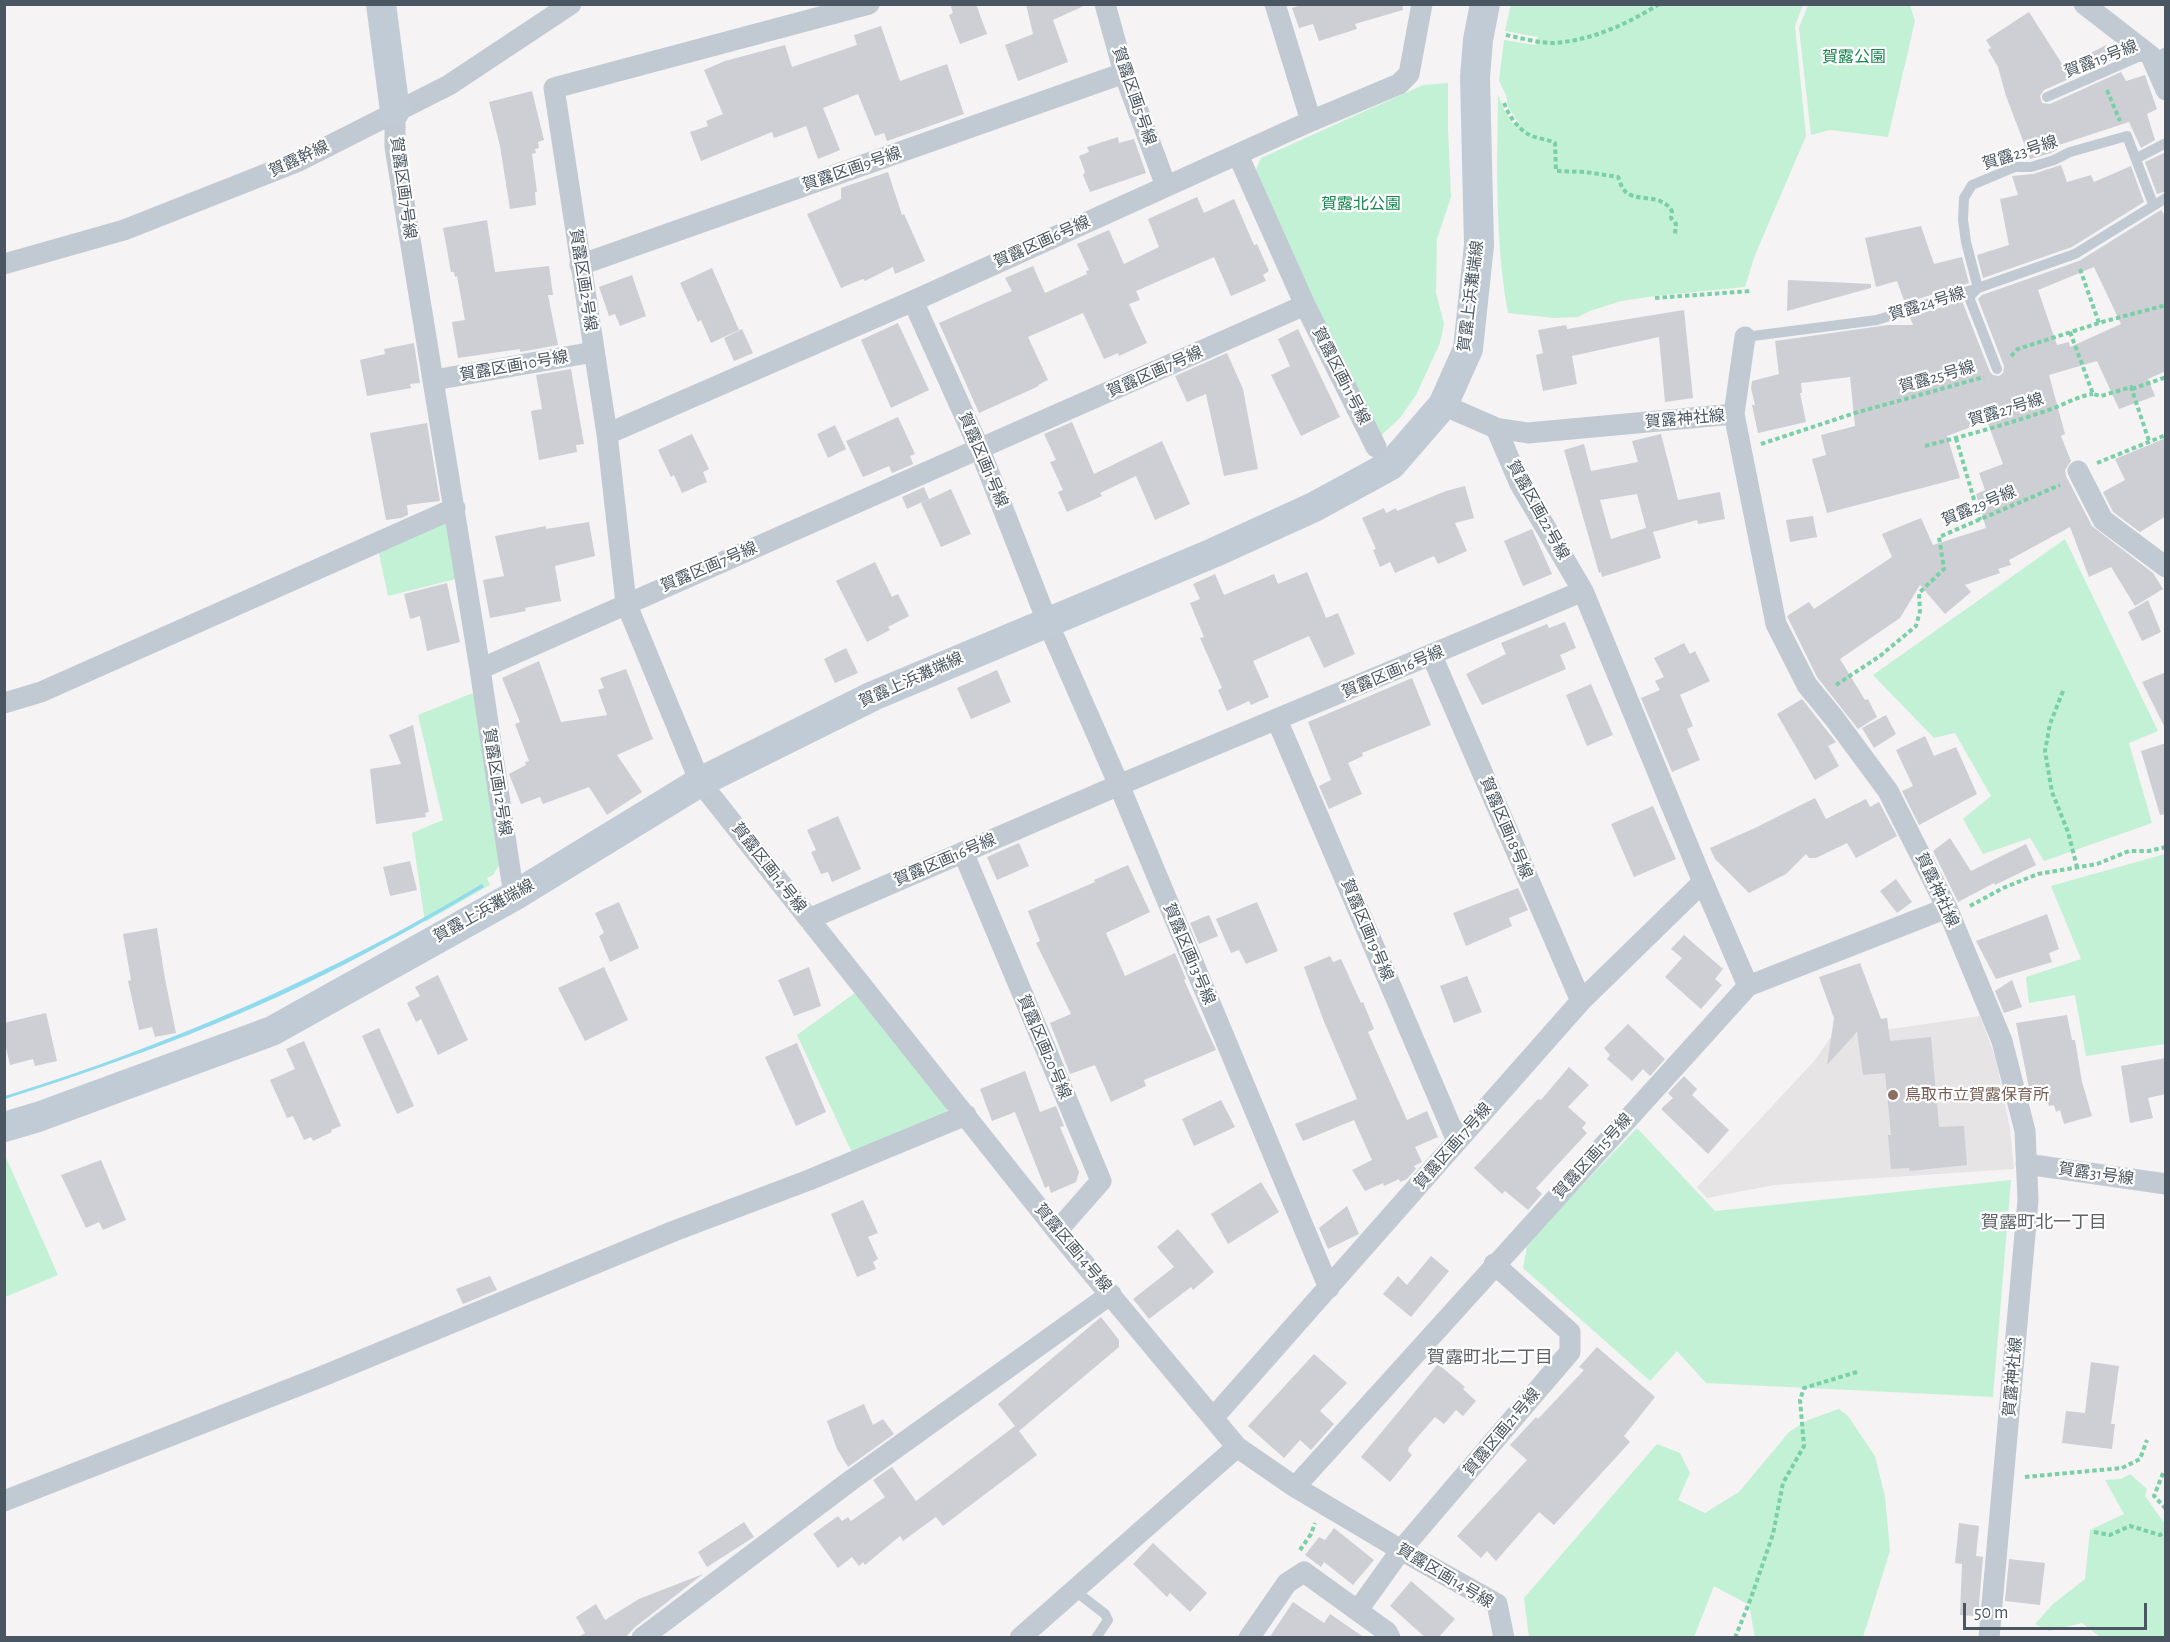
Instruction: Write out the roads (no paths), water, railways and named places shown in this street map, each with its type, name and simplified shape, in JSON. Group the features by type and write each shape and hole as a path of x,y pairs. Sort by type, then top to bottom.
{"street":[{"path":"381,4 395,111"},
{"name":"賀露幹線","path":"4,264 124,230 299,161 449,85 571,4"},
{"name":"賀露区画2号線","path":"700,782 626,603 607,434 554,88 868,4"},
{"name":"賀露区画5号線","path":"1104,4 1124,73 1166,186"},
{"path":"1275,4 1311,121"},
{"name":"賀露区画6号線","path":"607,434 913,301 1398,84 1409,74 1422,4"},
{"name":"賀露上浜灘端線","path":"4,1127 38,1117 272,1031 514,896 700,782 873,696 1213,553 1314,507 1391,465 1443,405 1468,349 1479,245 1475,77 1478,40 1485,4"},
{"path":"2084,4 2158,54 2166,90"},
{"name":"賀露区画9号線","path":"580,265 1124,73"},
{"name":"賀露区画7号線","path":"395,111 395,147 480,669 1305,305"},
{"path":"1238,155 1305,305"},
{"name":"賀露区画1号線","path":"913,301 980,450 1047,621"},
{"name":"賀露区画11号線","path":"1305,305 1376,447"},
{"name":"賀露24号線","path":"1734,414 1745,338"},
{"name":"賀露区画10号線","path":"434,380 594,352"},
{"name":"賀露神社線","path":"1443,405 1496,428 1528,433 1734,414 1776,624 1807,686 1888,791 1949,912 2002,1041 2025,1131 2028,1200 1989,1638"},
{"name":"賀露区画22号線","path":"1496,428 1520,484 1583,591"},
{"path":"2078,471 2103,520 2158,562"},
{"path":"4,703 42,692 455,508"},
{"path":"1583,591 1702,882 1748,986"},
{"name":"賀露区画16号線","path":"808,919 1119,785 1583,591"},
{"name":"賀露区画13号線","path":"1047,621 1119,785 1329,1288"},
{"name":"賀露区画18号線","path":"1432,656 1581,1001"},
{"name":"賀露区画12号線","path":"480,669 514,896"},
{"name":"賀露区画19号線","path":"1277,720 1457,1141"},
{"name":"賀露区画14号線","path":"700,782 1057,1231 1238,1448 1296,1487 1497,1604 1504,1638"},
{"name":"賀露区画20号線","path":"963,852 1101,1181 1057,1231"},
{"name":"賀露区画17号線","path":"1213,1418 1581,1001 1702,882"},
{"name":"賀露区画15号線","path":"1296,1487 1494,1264 1748,986 1949,912"},
{"path":"4,1501 322,1376 966,1115"},
{"name":"賀露31号線","path":"2026,1164 2166,1184"},
{"name":"賀露区画21号線","path":"1358,1610 1401,1550 1570,1352 1570,1332 1494,1264"},
{"path":"642,1638 850,1481 1111,1294"},
{"path":"1020,1638 1238,1448"},
{"path":"1249,1638 1287,1583 1304,1572 1387,1632 1390,1638"}],"lane":[{"name":"賀露19号線","path":"2047,97 2138,57 2158,54"},
{"name":"賀露23号線","path":"1997,369 1969,297 1978,288 1966,242 1963,220 1964,198 1972,185 2015,167 2031,167 2070,152 2127,136 2136,158"},
{"path":"2153,204 2136,158 2166,143"},
{"name":"賀露24号線","path":"1745,338 1877,320 1978,288 2075,254 2166,198"},
{"path":"1074,1590 1105,1614 1108,1620 1096,1638"}],"water":[{"path":"482,884 484,887 397,936 280,996 144,1052 5,1099 5,1096 129,1054 249,1005 367,948"}],"place":[{"name":"鳥取市立賀露保育所","path":"1893,1095"}],"district":[{"name":"賀露町北一丁目","path":"2044,1223"},
{"name":"賀露町北二丁目","path":"1490,1358"}],"park label":[{"name":"賀露公園","path":"1854,57"},
{"name":"賀露北公園","path":"1361,204"}]}
